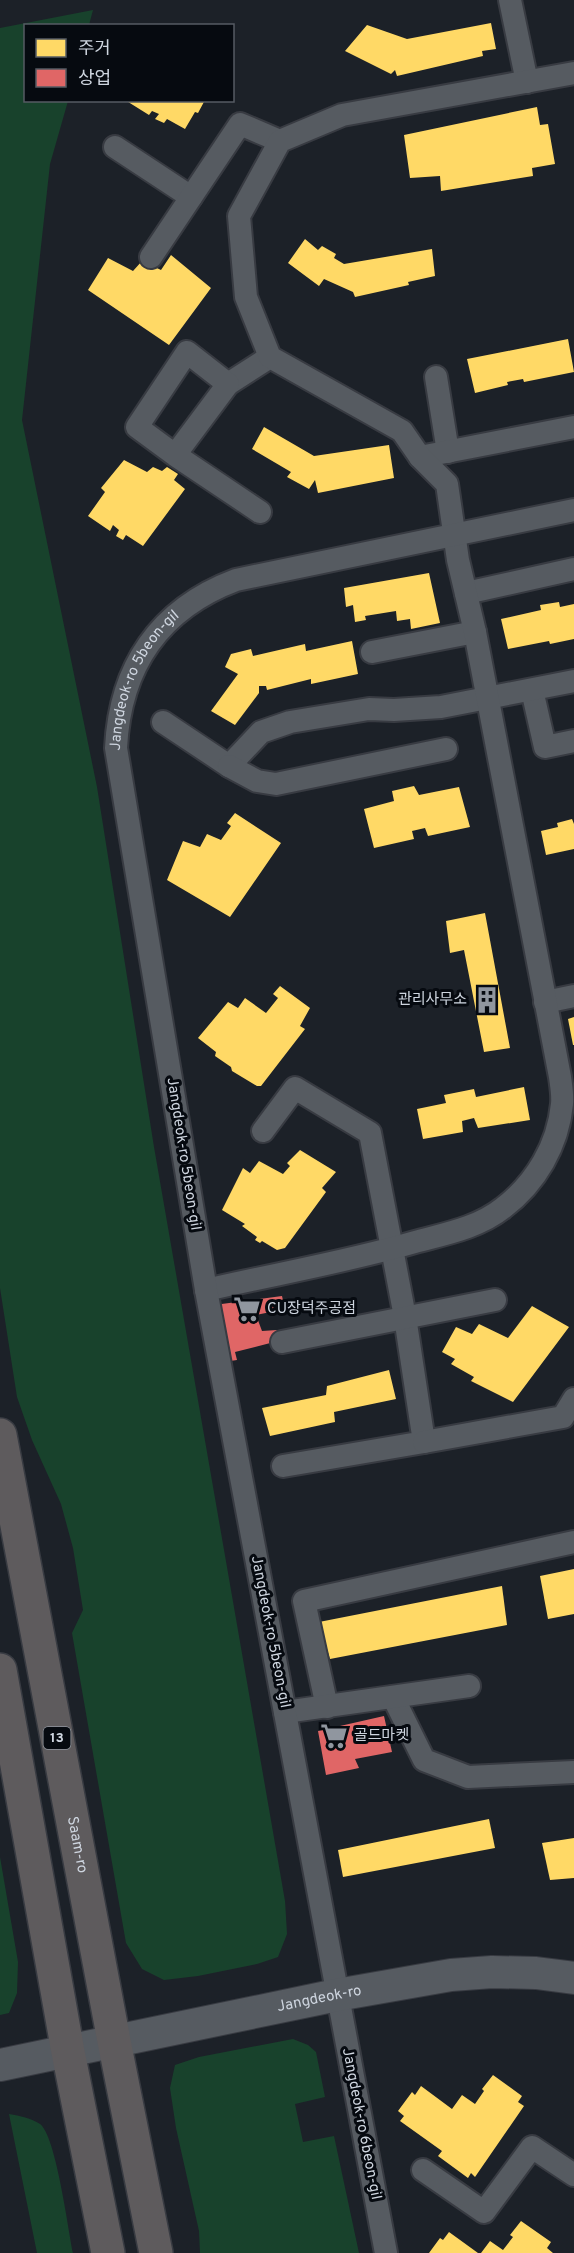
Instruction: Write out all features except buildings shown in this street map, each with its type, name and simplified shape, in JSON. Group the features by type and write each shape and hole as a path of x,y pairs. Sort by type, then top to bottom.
{"main road":[{"name":"Saam-ro","path":"0,1436 156,2253"},
{"path":"0,1670 68,2052 108,2253"},
{"name":"Jangdeok-ro","path":"0,2065 338,1995 451,1975 492,1972 536,1973 574,1978"}],"street":[{"path":"510,0 527,82"},
{"path":"206,1290 392,1249 452,1233 502,1209 544,1164 568,1102 560,1077 545,1002 455,536 447,484 420,457 402,431 270,357 246,297 238,216 279,141 342,115 574,73"},
{"path":"151,257 240,124 279,141"},
{"path":"115,147 191,196"},
{"path":"228,384 187,352 138,427 175,455 260,512"},
{"path":"175,455 228,384 270,357"},
{"path":"436,377 448,452"},
{"path":"420,457 574,427"},
{"name":"Jangdeok-ro 5beon-gil","path":"338,1995 206,1290 116,748 119,708 125,688 141,654 156,633 188,605 211,590 236,580 574,510"},
{"path":"466,593 574,569"},
{"path":"372,652 475,632"},
{"path":"230,766 261,732 271,727 369,709 421,710 574,681"},
{"path":"532,690 545,747 574,741"},
{"path":"162,722 257,781 276,784 446,749"},
{"path":"545,1002 574,996"},
{"path":"263,1131 295,1088 370,1133 405,1317 424,1442"},
{"path":"282,1342 495,1300"},
{"path":"283,1466 563,1417 574,1399"},
{"path":"327,1707 304,1601 574,1542"},
{"path":"285,1712 470,1686"},
{"path":"393,1697 424,1760 468,1777 574,1773"},
{"name":"Jangdeok-ro 6beon-gil","path":"338,1995 386,2253"},
{"path":"423,2170 484,2212 532,2147 572,2169"}],"green space":[{"path":"93,10 89,24 24,24 24,102 68,102 50,164 22,420 97,787 154,1147 285,1901 287,1934 278,1957 257,1964 198,1976 164,1980 142,1969 126,1943 72,1633 83,1610 73,1548 61,1504 32,1440 17,1397 0,1288 0,28"},
{"path":"0,1857 18,1962 17,1993 9,2013 0,2015"},
{"path":"293,2039 308,2045 316,2052 325,2097 295,2104 303,2142 334,2136 359,2253 200,2253 199,2231 176,2128 170,2088 175,2065 199,2057"},
{"path":"9,2114 37,2122 46,2132 56,2164 73,2253 37,2253"}],"place":[{"name":"관리사무소","path":"487,1000"},
{"name":"CU장덕주공점","path":"247,1309"},
{"name":"골드마켓","path":"334,1736"}]}
